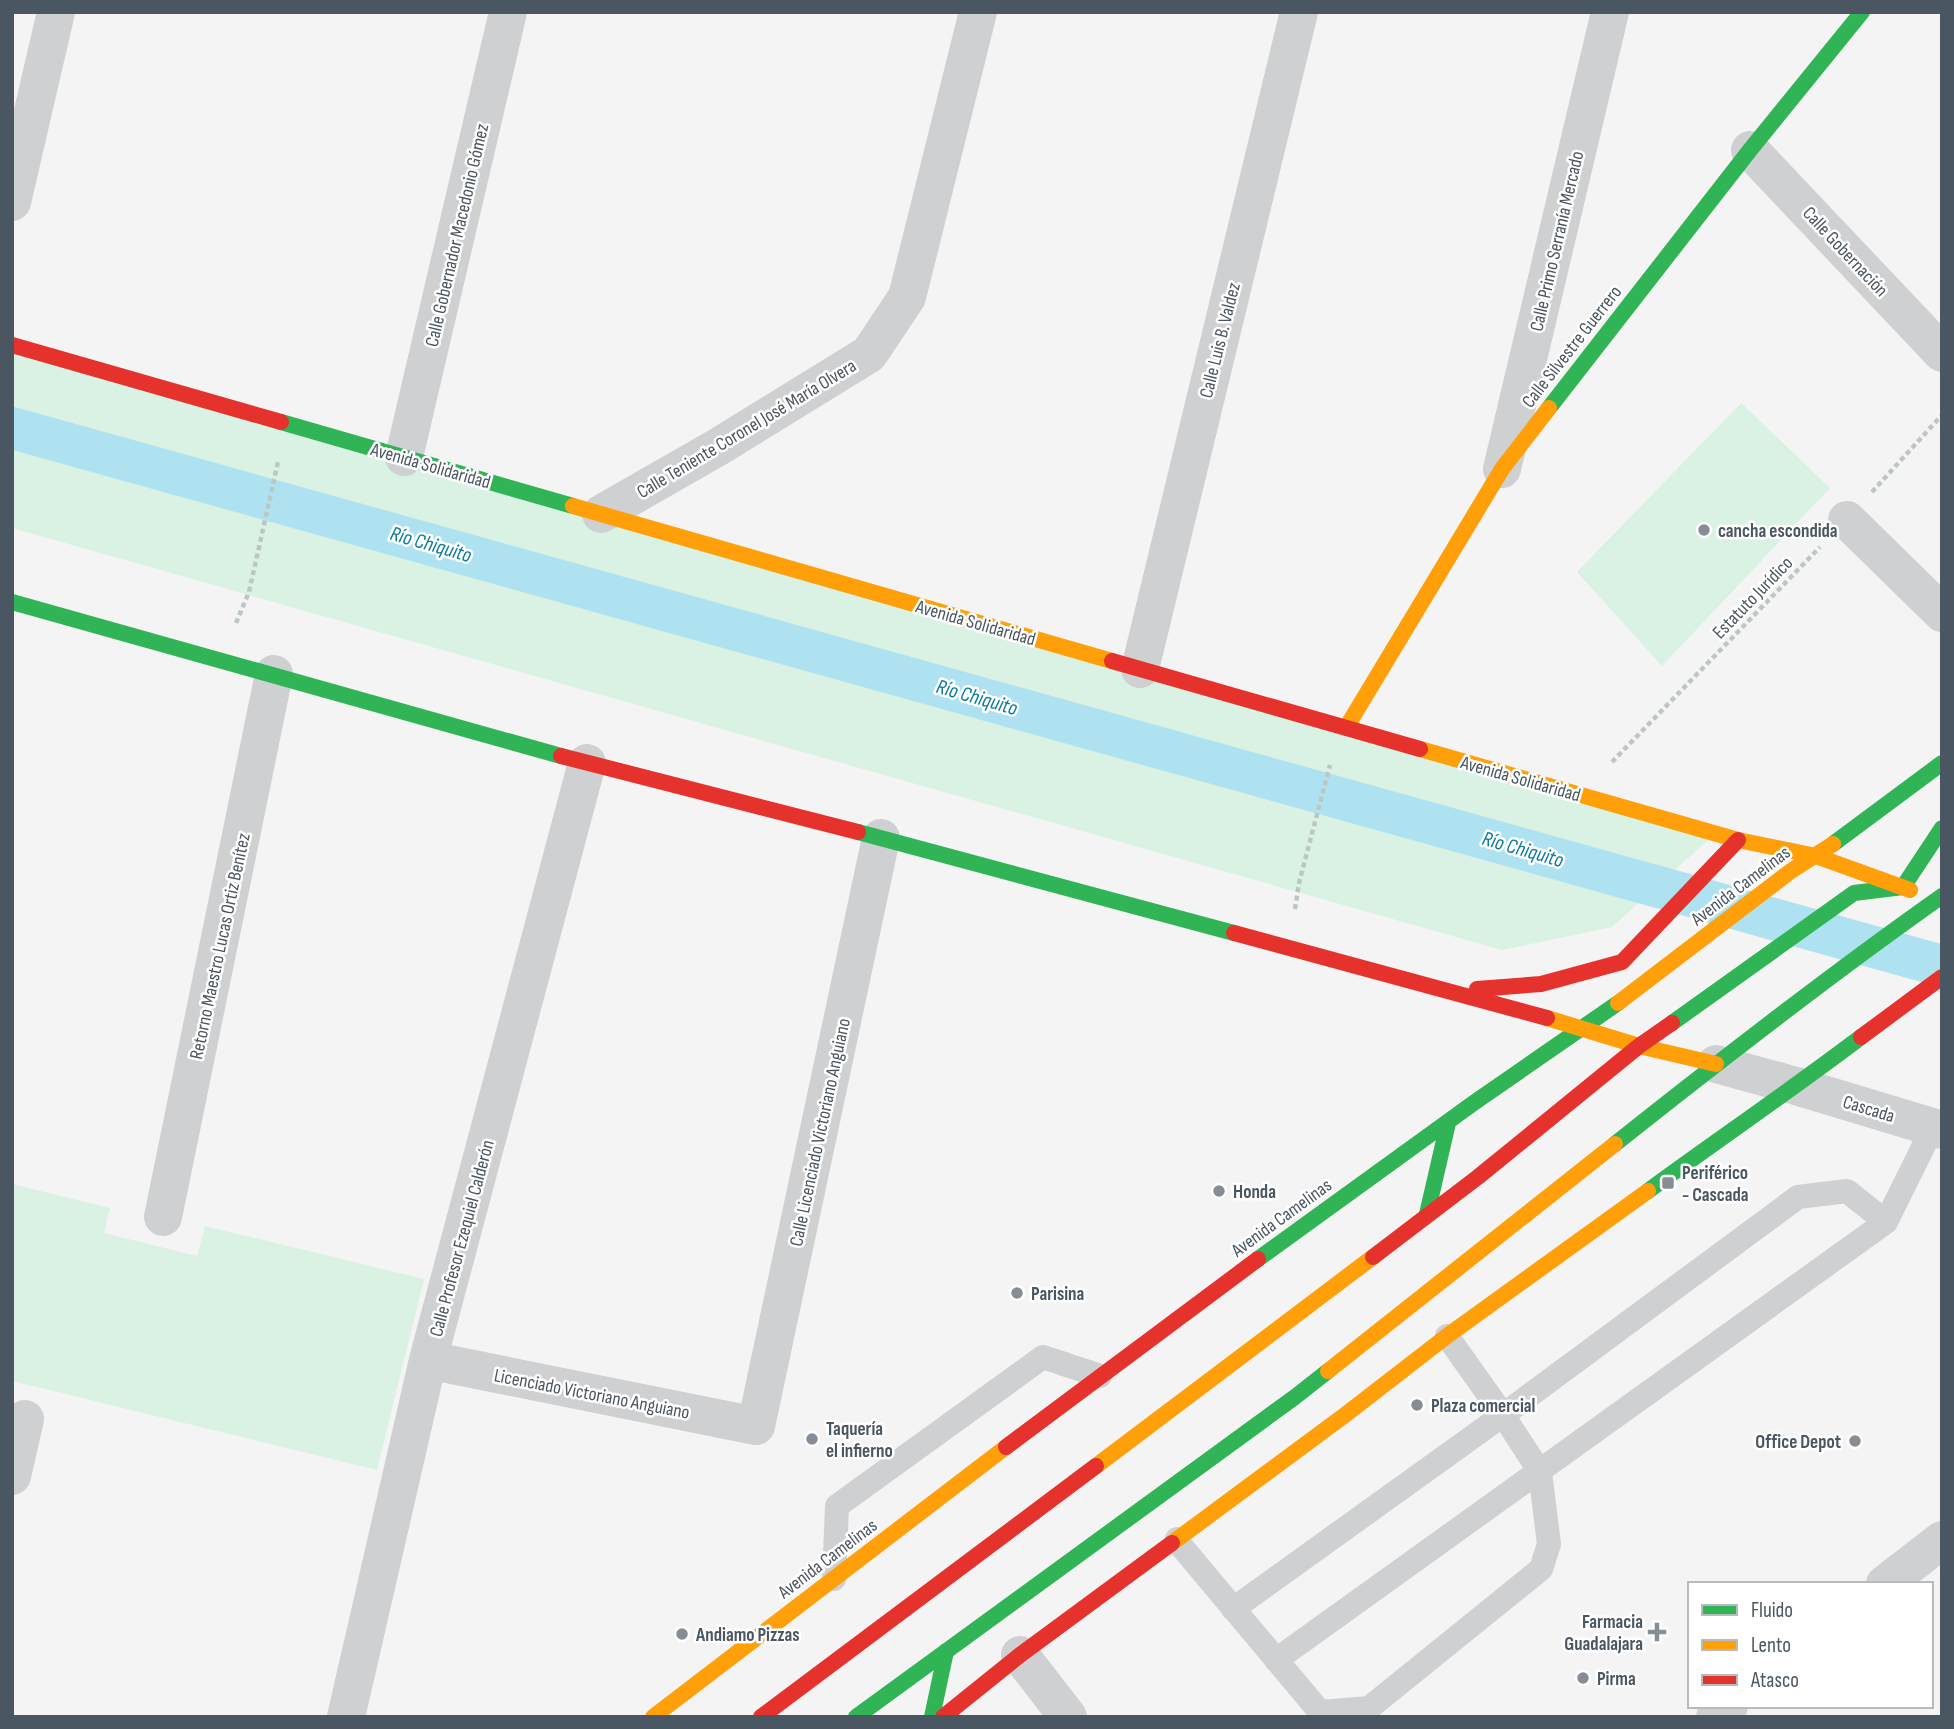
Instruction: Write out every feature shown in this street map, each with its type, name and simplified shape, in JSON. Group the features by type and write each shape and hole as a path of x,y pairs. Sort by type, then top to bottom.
{"main road":[{"name":"Calle Silvestre Guerrero","path":"1346,728 1502,469 1750,150 1862,12"},
{"name":"Avenida Solidaridad","path":"12,345 1580,795 1735,843 1816,856 1903,887 1940,897"},
{"path":"12,602 587,763 881,838 1582,1027 1639,1046 1716,1064"},
{"name":"Avenida Camelinas","path":"653,1717 1100,1376 1281,1242 1475,1102 1634,992 1791,872 1942,763"},
{"path":"761,1717 1478,1177 1639,1046 1854,893 1903,887 1938,830 1942,828"},
{"path":"1449,992 1541,984 1622,962 1735,843"},
{"path":"856,1717 1295,1397 1716,1064 1940,897"},
{"path":"943,1717 1020,1654 1345,1415 1447,1336 1796,1086 1942,977"},
{"path":"1427,1214 1448,1123"},
{"path":"932,1717 946,1651"}],"street":[{"path":"12,202 56,12"},
{"name":"Calle Gobernador Macedonio Gómez","path":"404,457 509,12"},
{"name":"Calle Teniente Coronel José María Olvera","path":"601,514 718,447 869,354 907,297 978,12"},
{"name":"Calle Luis B. Valdez","path":"1140,669 1299,12"},
{"name":"Calle Primo Serranía Mercado","path":"1502,469 1610,12"},
{"name":"Calle Gobernación","path":"1750,150 1942,353"},
{"path":"1847,520 1942,613"},
{"name":"Retorno Maestro Lucas Ortiz Benítez","path":"163,1217 274,674"},
{"name":"Calle Profesor Ezequiel Calderón","path":"346,1717 428,1360 587,763"},
{"name":"Calle Licenciado Victoriano Anguiano","path":"756,1426 881,838"},
{"path":"1716,1064 1796,1086"},
{"name":"Cascada","path":"1796,1086 1937,1129"},
{"name":"Licenciado Victoriano Anguiano","path":"428,1360 756,1426"},
{"path":"12,1476 24,1419"},
{"path":"1888,1582 1942,1540"},
{"path":"1020,1654 1068,1717"}],"lane":[{"path":"1276,1660 1886,1222 1937,1129"},
{"path":"1233,1609 1503,1415 1798,1197 1847,1191 1886,1222"},
{"path":"1177,1539 1320,1712 1369,1708 1541,1569 1549,1544 1540,1472 1447,1336"},
{"path":"834,1579 837,1506 1043,1357 1100,1376"}],"path":[{"name":"Estatuto Jurídico","path":"1580,795 1847,520 1942,415"},
{"path":"249,592 278,461"},
{"path":"1301,877 1332,757"}],"green space":[{"path":"12,338 1719,830 1612,927 1502,950 12,528"},
{"name":"cancha escondida","path":"1741,403 1830,488 1662,666 1577,572"},
{"path":"12,1184 110,1208 104,1233 197,1256 205,1226 424,1279 377,1470 12,1381"}],"waterway":[{"name":"Río Chiquito","path":"12,428 1942,966"}],"traffic: fast":[{"path":"1549,408 1750,150 1862,12"},
{"path":"281,422 573,506"},
{"path":"12,602 561,756"},
{"path":"1833,844 1942,763"},
{"path":"1672,1023 1854,893 1903,887 1942,828"},
{"path":"858,832 1234,933"},
{"path":"1615,1144 1777,1018 1942,896"},
{"path":"1258,1259 1475,1102 1618,1003"},
{"path":"1648,1191 1861,1037"},
{"path":"1427,1214 1448,1123"},
{"path":"856,1717 1328,1371"},
{"path":"932,1717 946,1651"}],"traffic: slow":[{"path":"1346,728 1502,469 1549,408"},
{"path":"573,506 1112,661"},
{"path":"1420,749 1738,840 1816,856 1910,890"},
{"path":"1618,1003 1791,871 1833,844"},
{"path":"1547,1018 1639,1046 1716,1064"},
{"path":"1328,1371 1615,1144"},
{"path":"1172,1543 1447,1336 1648,1191"},
{"path":"1096,1466 1373,1257"},
{"path":"653,1717 1006,1447"}],"traffic: jam":[{"path":"12,345 281,422"},
{"path":"1112,661 1420,749"},
{"path":"561,756 858,832"},
{"path":"1477,989 1541,984 1622,962 1738,840"},
{"path":"1234,933 1547,1018"},
{"path":"1861,1037 1942,977"},
{"path":"1373,1257 1478,1177 1639,1046 1672,1023"},
{"path":"1006,1447 1258,1259"},
{"path":"761,1717 1096,1466"},
{"path":"943,1717 1020,1655 1172,1543"}],"place":[{"name":"cancha escondida","path":"1704,530"},
{"name":"Periférico - Cascada","path":"1668,1183"},
{"name":"Honda","path":"1219,1191"},
{"name":"Parisina","path":"1017,1293"},
{"name":"Plaza comercial","path":"1417,1405"},
{"name":"Taquería el infierno","path":"812,1439"},
{"name":"Office Depot","path":"1855,1441"},
{"name":"Farmacia Guadalajara","path":"1657,1632"},
{"name":"Andiamo Pizzas","path":"682,1634"},
{"name":"Pirma","path":"1583,1678"}]}
